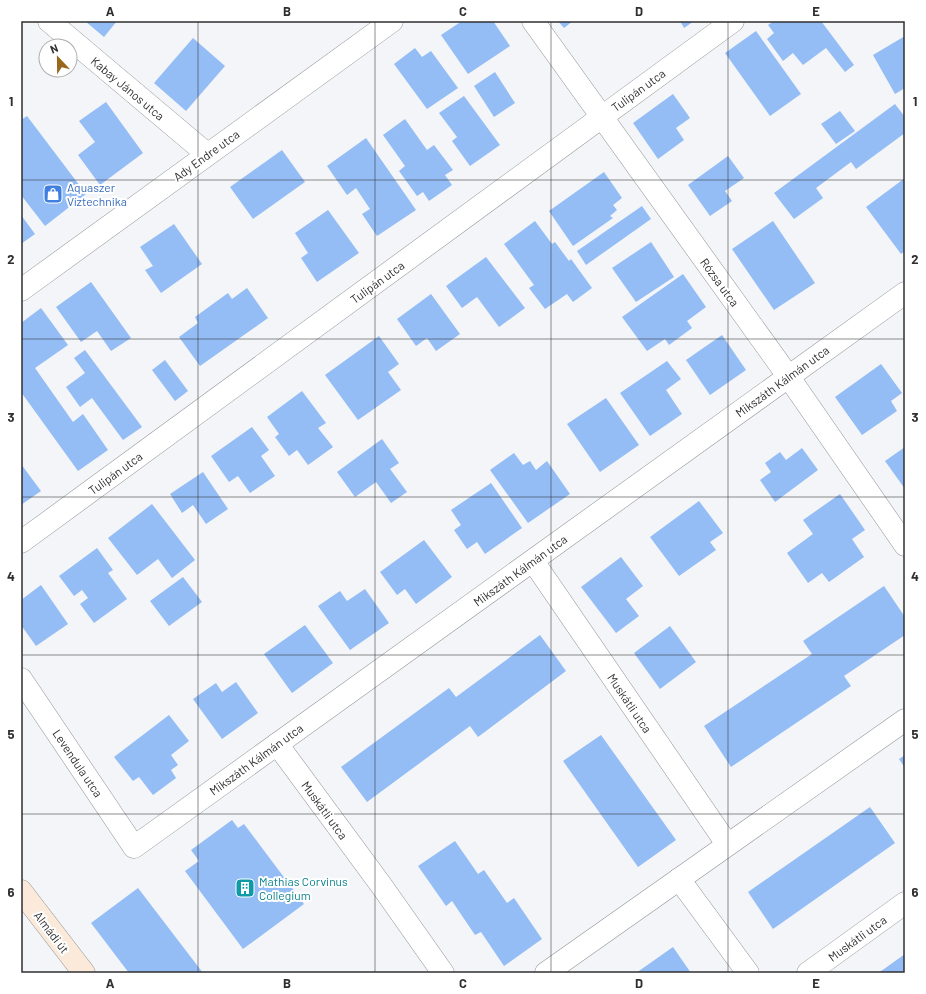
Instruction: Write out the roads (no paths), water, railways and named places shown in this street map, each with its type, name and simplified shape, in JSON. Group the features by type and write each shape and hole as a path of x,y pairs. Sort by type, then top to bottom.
{"street":[{"name":"Kabay János utca","path":"49,21 207,154"},
{"name":"Ady Endre utca","path":"21,290 392,21"},
{"name":"Rózsa utca","path":"533,21 788,376 905,545"},
{"name":"Tulipán utca","path":"21,542 733,21"},
{"name":"Mikszáth Kálmán utca","path":"134,847 905,293"},
{"name":"Muskátli utca","path":"533,561 727,844"},
{"name":"Levendula utca","path":"21,679 134,847"},
{"path":"546,973 905,720"},
{"name":"Muskátli utca","path":"277,744 443,973"},
{"path":"679,879 748,973"},
{"name":"Almádi út","path":"21,891 84,973"},
{"name":"Muskátli utca","path":"808,973 905,903"}],"place":[{"name":"Aquaszer Víztechnika","path":"53,194"},
{"name":"Mathias Corvinus Collegium","path":"245,888"}]}
